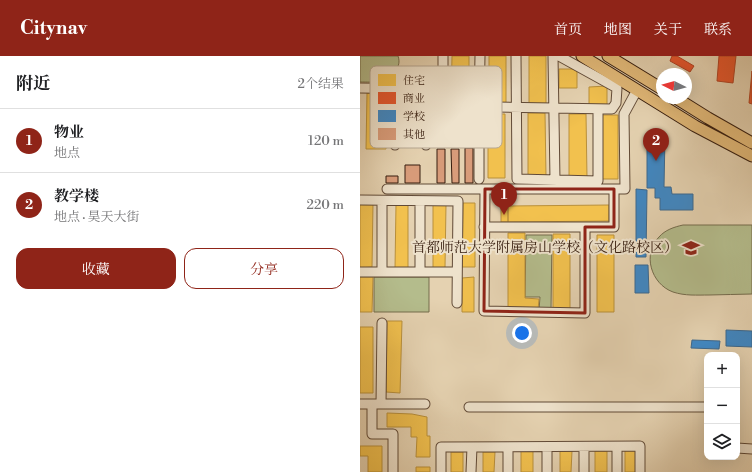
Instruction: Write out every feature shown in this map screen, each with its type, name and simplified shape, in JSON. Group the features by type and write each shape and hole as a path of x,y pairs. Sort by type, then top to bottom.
{"main road":[{"path":"582,56 695,126 752,156"},
{"path":"608,56 656,85"},
{"path":"686,104 752,143"}],"street":[{"path":"444,56 444,66"},
{"path":"480,56 480,66"},
{"path":"516,56 518,179 598,181 598,109"},
{"path":"553,56 555,180"},
{"path":"502,108 612,109 616,103 617,88 559,56"},
{"path":"387,189 625,189 624,114 637,90"},
{"path":"479,148 479,178"},
{"path":"485,189 484,311 585,313 585,227"},
{"path":"484,227 614,227 614,189"},
{"path":"360,200 458,201 457,303"},
{"path":"382,201 382,272"},
{"path":"420,201 420,272"},
{"path":"360,272 457,272"},
{"path":"382,323 377,404 372,434 393,434 393,472"},
{"path":"360,404 425,404"},
{"path":"469,407 704,407"},
{"path":"441,472 441,447 640,446 640,472"},
{"path":"471,472 472,447"},
{"path":"508,447 508,472"},
{"path":"547,447 547,472"},
{"path":"584,447 584,472"},
{"path":"617,447 617,472"},
{"path":"740,448 752,449"}],"highlighted area":[{"path":"485,189 614,189 614,227 585,227 585,313 484,311"}],"green space":[{"path":"360,56 398,56 398,66 370,66 370,82 360,82"},
{"path":"683,225 752,225 752,294 682,294 665,288 659,282 654,276 651,268 651,252 654,244 664,232"},
{"path":"526,235 552,235 551,310 539,310 540,297 525,297"},
{"path":"374,277 429,277 429,312 374,312"}],"building: 住宅":[{"path":"452,56 469,56 469,66 452,66"},
{"path":"489,56 506,56 506,104 502,104 502,66 489,66"},
{"path":"529,56 546,56 546,105 529,105"},
{"path":"559,69 577,69 577,88 559,88"},
{"path":"607,86 607,105 589,105 589,87"},
{"path":"367,93 370,93 370,148 386,149 366,149"},
{"path":"528,113 545,113 546,177 528,177"},
{"path":"502,114 505,114 505,178 488,178 488,148 502,148"},
{"path":"569,114 586,114 587,178 569,178"},
{"path":"601,115 618,115 618,179 601,179"},
{"path":"463,203 475,203 475,267 462,267"},
{"path":"360,204 373,204 372,267 360,268"},
{"path":"396,204 408,204 408,268 395,268"},
{"path":"433,204 446,204 445,268 433,268"},
{"path":"609,205 609,221 508,222 508,206"},
{"path":"501,207 508,207 508,222 501,222"},
{"path":"508,233 525,233 525,298 539,299 538,310 508,310"},
{"path":"553,234 570,234 570,311 553,311"},
{"path":"597,235 614,235 614,312 597,312"},
{"path":"360,277 373,277 372,312 360,312"},
{"path":"474,277 474,312 462,312 462,278"},
{"path":"387,321 402,321 400,393 386,392"},
{"path":"360,327 373,327 373,393 360,393"},
{"path":"387,413 412,414 427,417 427,436 430,436 430,457 416,457 417,437 411,437 411,427 387,427"},
{"path":"360,446 382,446 382,472 368,472 368,456 360,456"},
{"path":"521,450 533,450 533,472 521,472"},
{"path":"625,450 637,450 637,472 625,472"},
{"path":"560,451 572,451 571,472 560,472"},
{"path":"595,451 607,451 607,472 595,472"},
{"path":"451,452 463,452 463,472 451,472"},
{"path":"483,452 495,452 494,472 483,472"},
{"path":"416,467 430,467 430,472 416,472"}],"building: 商业":[{"path":"672,56 677,56 694,66 692,69 683,68 670,61"},
{"path":"719,56 736,56 733,83 717,81"},
{"path":"752,71 752,104 749,103"}],"building: 学校":[{"path":"647,136 665,136 664,187 671,187 672,194 693,194 693,210 660,210 660,198 655,198 655,188 647,188"},
{"path":"636,189 647,190 646,257 636,257"},
{"path":"635,265 648,265 649,293 635,293"},
{"path":"726,330 752,331 752,347 726,346"},
{"path":"692,340 720,341 719,349 691,348"}],"building: 其他":[{"path":"465,148 473,148 473,183 465,183"},
{"path":"437,149 445,149 445,183 437,183"},
{"path":"451,149 459,149 459,183 452,183"},
{"path":"405,165 420,165 420,183 405,183"},
{"path":"386,176 398,176 398,183 386,183"}],"place":[{"name":"教学楼","path":"656,161"},
{"name":"物业","path":"504,215"},
{"name":"首都师范大学附属房山学校（文化路校区）","path":"691,248"}]}
